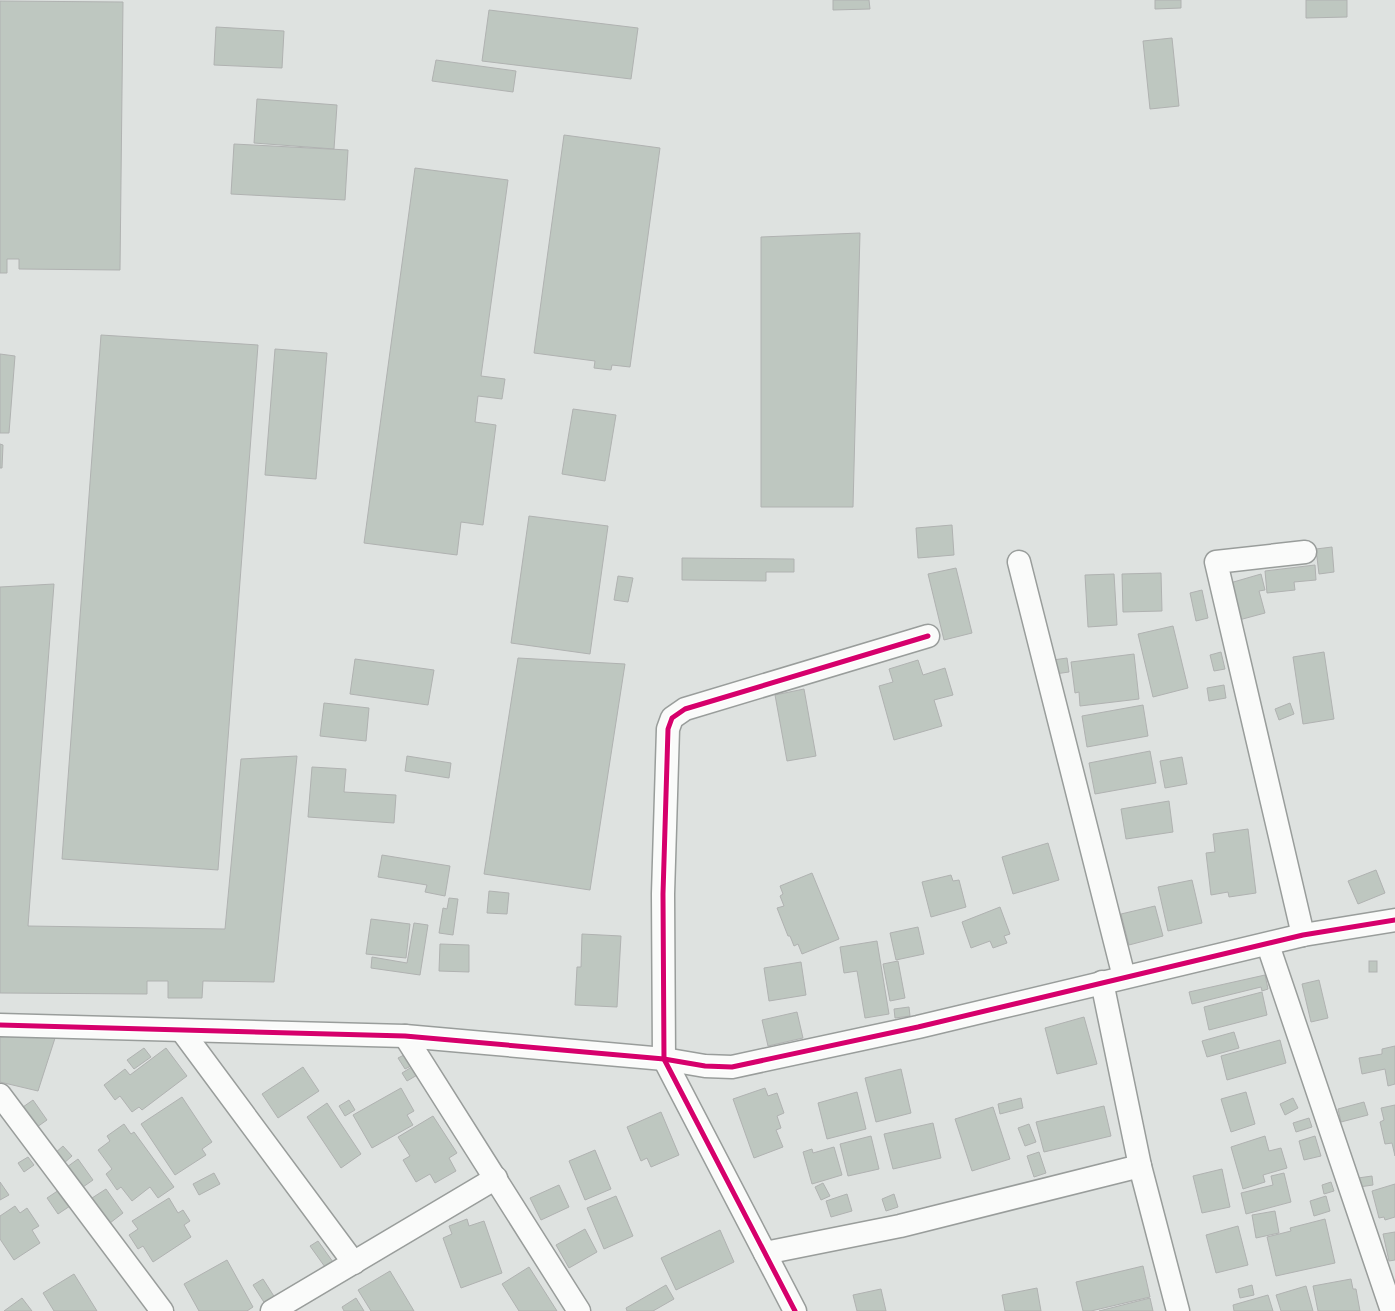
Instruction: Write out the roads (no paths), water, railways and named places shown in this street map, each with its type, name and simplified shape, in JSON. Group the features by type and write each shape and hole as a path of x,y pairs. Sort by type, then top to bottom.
{"street":[{"path":"1303,935 1216,562 1305,552"},
{"path":"1018,562 1113,980 1140,1166 1178,1311"},
{"path":"795,1311 664,1059 664,875 668,729 672,718 685,708 928,636"},
{"path":"0,1025 405,1036 664,1059 705,1066 732,1067 918,1027 1268,945 1303,935 1395,920"},
{"path":"1268,945 1392,1311"},
{"path":"182,1031 354,1263"},
{"path":"405,1036 579,1311"},
{"path":"0,1095 162,1311"},
{"path":"765,1253 900,1226 1140,1166"},
{"path":"272,1311 496,1178"}]}
